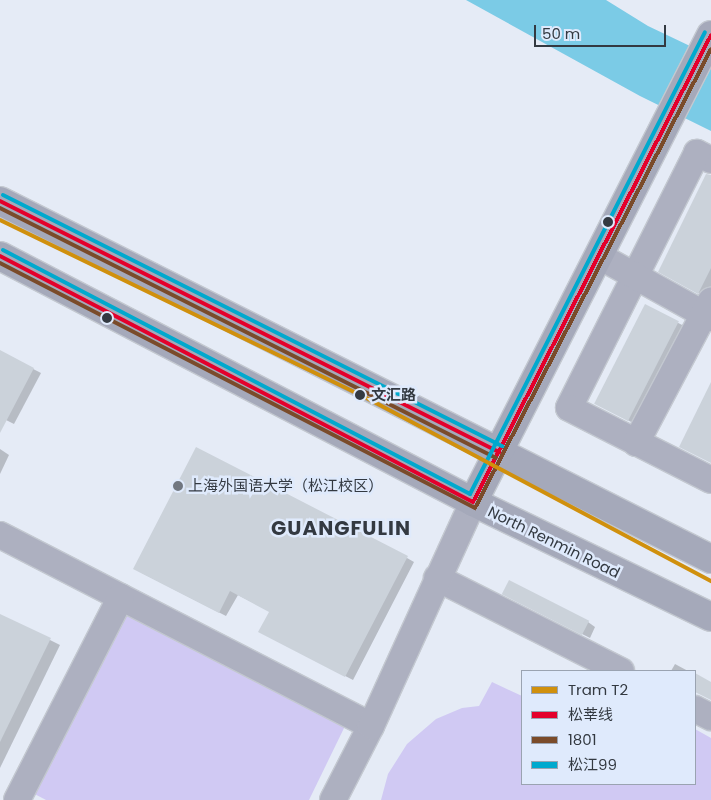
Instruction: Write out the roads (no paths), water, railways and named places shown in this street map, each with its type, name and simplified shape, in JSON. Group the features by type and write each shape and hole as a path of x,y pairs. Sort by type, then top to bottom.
{"main road":[{"path":"473,502 709,38"},
{"path":"0,200 711,559"},
{"name":"North Renmin Road","path":"0,256 473,502 711,618"}],"street":[{"path":"711,160 697,153 637,278 569,408 711,480"},
{"path":"599,256 637,278 709,311 636,443"},
{"path":"333,800 371,726 473,502"},
{"path":"0,535 371,726"},
{"path":"437,578 619,670"},
{"path":"16,800 121,597"},
{"path":"696,710 711,717"}],"water":[{"path":"466,0 606,0 648,26 711,56 711,131 640,96"}],"tram line":[{"name":"T2","path":"0,220 359,394 711,581"}],"place":[{"name":"文汇路","path":"360,395"},
{"name":"上海外国语大学（松江校区）","path":"178,486"}],"district":[{"name":"GUANGFULIN","path":"341,528"}]}
